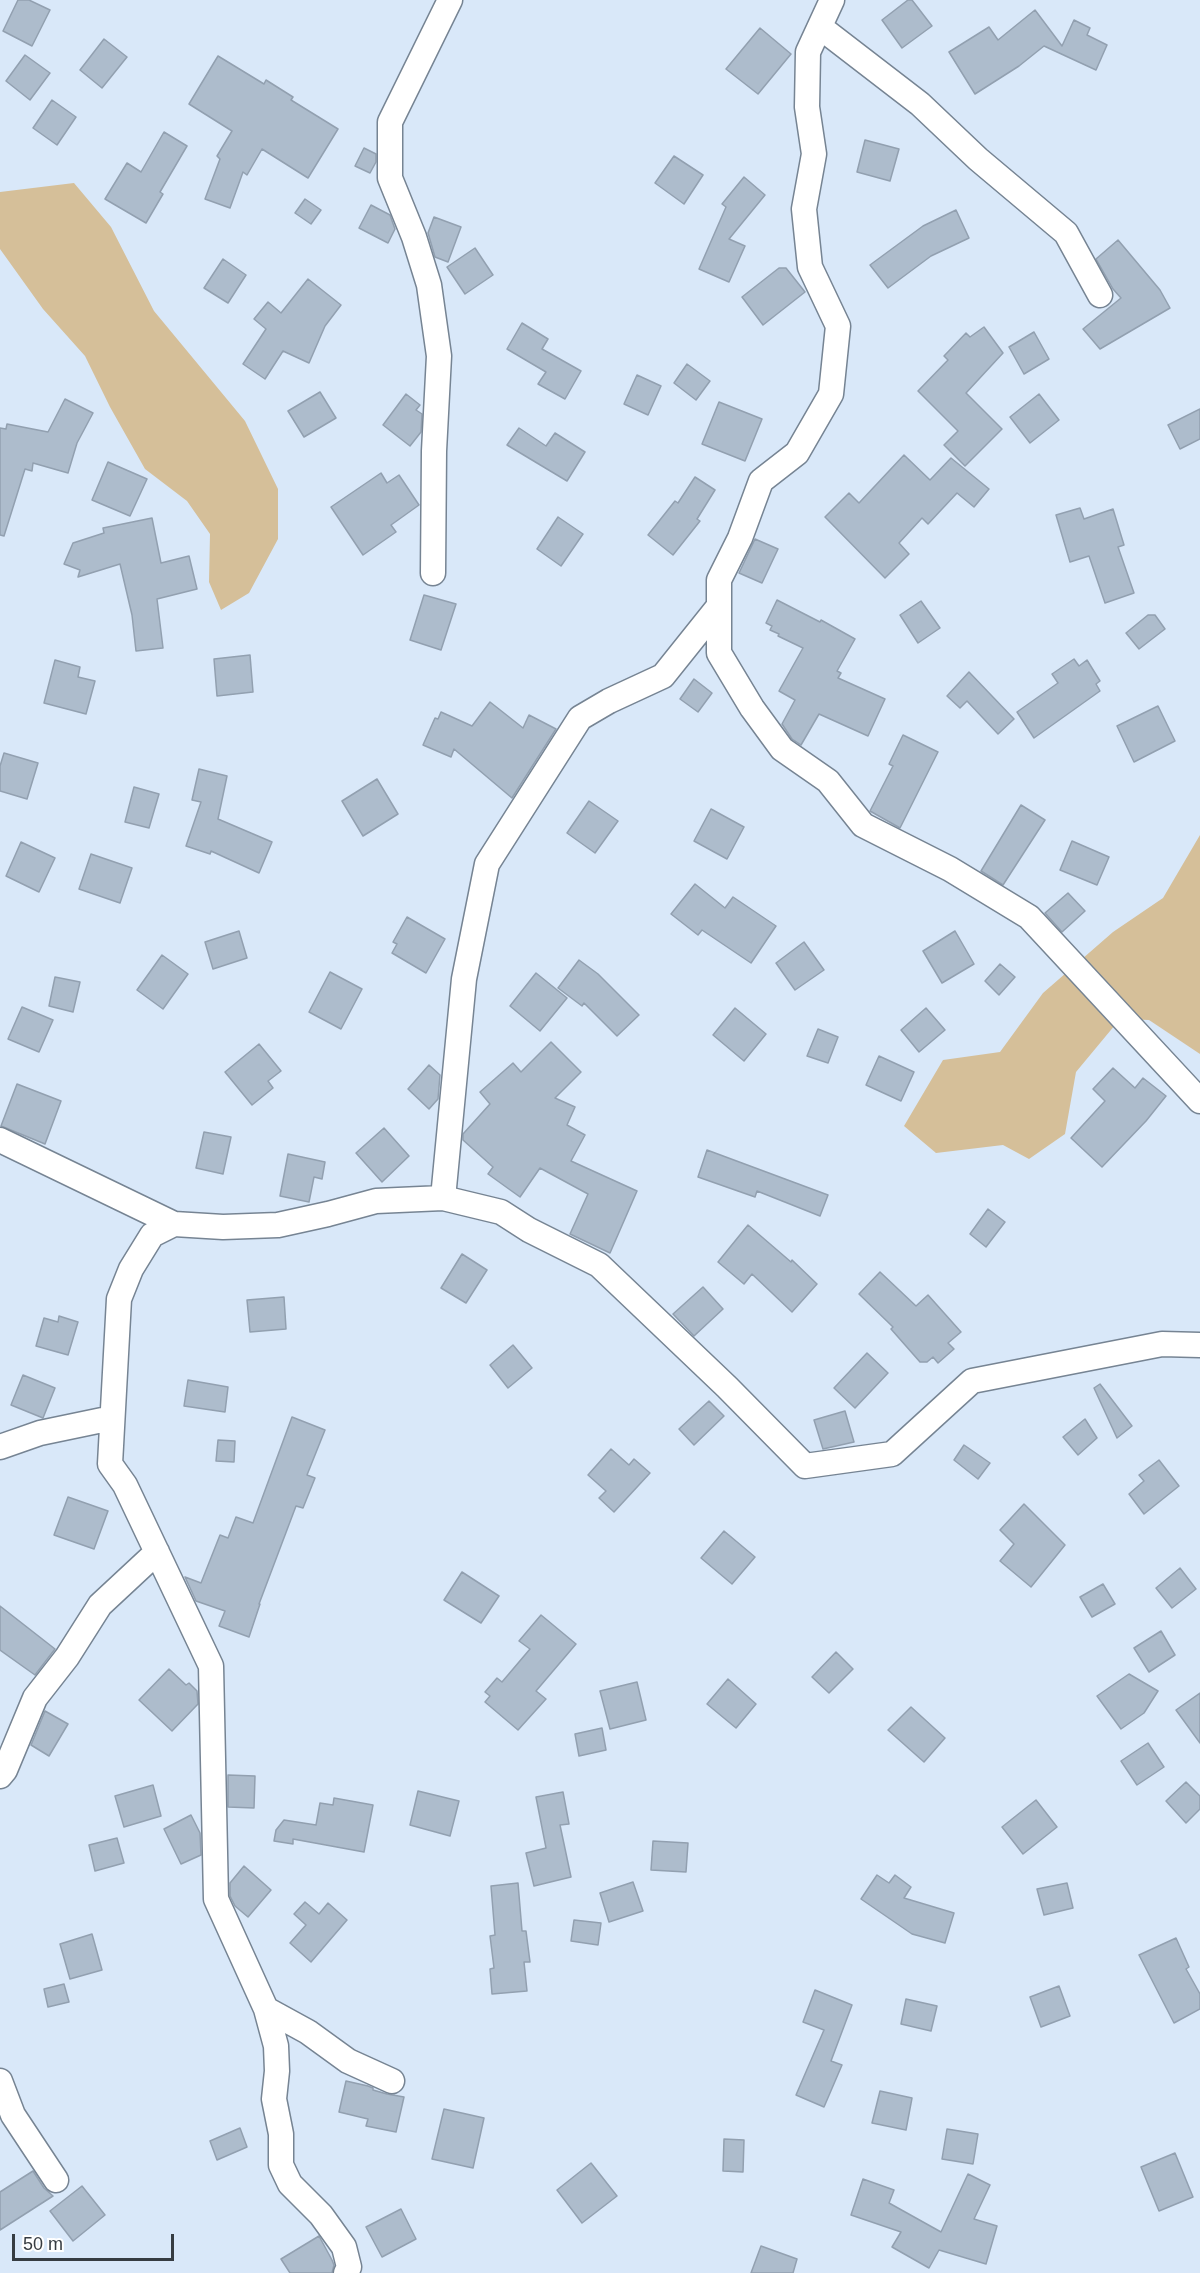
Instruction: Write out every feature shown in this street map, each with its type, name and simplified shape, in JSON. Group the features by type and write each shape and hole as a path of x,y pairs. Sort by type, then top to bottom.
{"street":[{"path":"433,573 434,451 439,356 429,285 414,237 390,178 390,122 450,0"},
{"path":"832,0 808,52 807,107 814,154 804,209 810,267 838,326 831,394 797,453 761,481 740,538 719,580 719,653 752,708 782,749 828,781 864,825 950,869 1029,917 1200,1101"},
{"path":"820,27 920,104 978,159 1066,233 1100,295"},
{"path":"443,1198 464,979 487,864 580,717 663,676 719,606"},
{"path":"0,1140 174,1224 223,1227 278,1225 328,1215 376,1201 443,1198 501,1212 529,1230 598,1264 727,1387 805,1466 892,1454 972,1381 1162,1344 1200,1345"},
{"path":"174,1224 153,1234 131,1269 119,1299 110,1464 125,1485 211,1666 216,1899 266,2009 276,2046 277,2071 274,2099 281,2134 281,2164 290,2184 321,2215 344,2247 349,2267 346,2273"},
{"path":"0,1447 40,1433 112,1418"},
{"path":"0,1776 35,1698 67,1657 100,1605 158,1552"},
{"path":"266,2009 308,2032 348,2061 392,2081"},
{"path":"0,2081 14,2115 56,2180"}],"shaded area":[{"path":"74,183 111,227 154,311 245,421 278,489 278,539 249,593 221,610 209,582 210,534 187,501 145,469 110,407 85,356 43,309 0,249 0,192"},
{"path":"1200,835 1200,1054 1149,1020 1120,1019 1076,1072 1065,1134 1029,1159 1003,1145 936,1153 904,1126 943,1060 1000,1052 1043,993 1113,932 1163,898"}],"building":[{"path":"18,0 29,0 50,10 32,46 3,31"},
{"path":"908,0 912,0 932,26 902,48 882,20"},
{"path":"1035,10 1062,46 1074,20 1090,28 1087,35 1107,45 1096,70 1044,46 1019,66 975,94 949,52 989,27 998,40"},
{"path":"760,28 791,54 758,94 726,69"},
{"path":"104,39 127,57 102,88 80,70"},
{"path":"25,55 50,73 30,100 6,81"},
{"path":"218,56 264,84 266,80 293,97 291,100 338,129 308,178 262,149 247,175 243,172 230,208 205,199 220,159 217,156 232,131 189,104"},
{"path":"52,100 76,117 57,145 33,128"},
{"path":"164,132 187,146 160,192 163,194 146,223 105,199 127,163 141,172"},
{"path":"865,140 899,149 890,181 857,172"},
{"path":"364,148 376,154 376,162 370,173 355,166"},
{"path":"674,156 703,175 684,204 655,183"},
{"path":"744,177 765,195 729,239 745,246 729,282 699,269 726,207 722,204"},
{"path":"305,199 321,210 311,224 295,213"},
{"path":"371,205 390,215 395,229 388,243 359,228"},
{"path":"956,210 969,238 931,256 888,288 870,265 923,226"},
{"path":"434,217 461,227 448,262 435,257 428,233"},
{"path":"1118,240 1160,290 1170,308 1100,349 1083,329 1121,298 1113,289 1096,259"},
{"path":"475,248 493,275 465,294 447,267"},
{"path":"223,259 246,275 228,303 204,288"},
{"path":"779,268 786,268 805,292 763,325 742,297"},
{"path":"308,279 341,305 325,326 309,363 283,351 265,379 243,364 266,329 254,319 268,302 281,313"},
{"path":"522,323 548,339 542,349 581,371 565,399 538,384 546,372 507,349"},
{"path":"984,327 1003,353 966,393 1002,429 965,466 944,445 958,431 918,391 948,360 944,356 966,333 970,337"},
{"path":"1034,332 1049,359 1024,374 1009,347"},
{"path":"687,364 710,381 696,400 674,383"},
{"path":"637,375 661,386 648,415 624,404"},
{"path":"320,392 336,418 304,437 288,411"},
{"path":"406,394 420,405 416,410 422,414 421,432 410,446 383,425"},
{"path":"1039,394 1059,420 1030,443 1010,417"},
{"path":"65,399 93,413 77,443 68,473 33,463 32,471 25,469 4,536 0,535 0,428 6,429 7,424 48,432"},
{"path":"719,402 762,419 745,461 702,444"},
{"path":"1200,409 1200,439 1180,449 1168,425"},
{"path":"519,428 546,446 555,433 585,452 567,481 507,445"},
{"path":"904,455 930,480 951,458 989,489 974,507 957,493 928,524 922,518 899,543 909,554 885,578 825,517 849,493 859,503"},
{"path":"108,462 147,479 130,516 92,500"},
{"path":"381,473 387,483 399,475 419,505 391,525 396,532 363,555 331,507"},
{"path":"695,477 715,490 697,519 700,521 673,555 648,535 675,501 678,503"},
{"path":"1080,508 1084,519 1113,509 1124,545 1118,547 1134,593 1105,603 1089,556 1070,562 1056,515"},
{"path":"558,517 583,534 561,566 537,549"},
{"path":"152,518 161,563 189,556 197,589 157,599 163,648 136,651 132,615 120,564 78,577 80,570 64,564 73,543 104,533 103,528"},
{"path":"755,539 778,549 762,583 739,573"},
{"path":"424,595 456,604 441,650 410,640"},
{"path":"777,600 855,639 837,671 841,673 838,678 885,699 868,736 819,714 801,745 792,739 782,724 795,700 779,691 803,648 778,636 779,634 770,630 772,626 766,623"},
{"path":"921,601 940,628 918,643 900,615"},
{"path":"1148,615 1155,615 1165,629 1139,649 1126,633"},
{"path":"250,655 253,692 217,696 214,659"},
{"path":"1074,659 1079,666 1087,660 1100,681 1096,684 1100,691 1034,738 1017,712 1058,683 1052,674"},
{"path":"55,660 80,667 78,677 95,681 86,714 44,703"},
{"path":"969,672 1014,719 998,734 967,701 960,708 947,696"},
{"path":"694,679 712,693 698,712 680,699"},
{"path":"490,702 523,728 529,715 556,729 512,798 454,749 451,757 423,745 435,718 438,719 441,712 472,726"},
{"path":"1158,706 1175,741 1134,762 1117,726"},
{"path":"903,735 938,752 900,828 870,811 893,766 889,764"},
{"path":"4,753 38,763 27,799 0,791 0,766"},
{"path":"199,769 227,776 218,819 272,842 259,873 211,851 210,854 186,846 201,802 192,800"},
{"path":"377,779 398,814 363,836 342,801"},
{"path":"134,787 159,794 149,828 125,822"},
{"path":"589,801 618,821 595,853 567,833"},
{"path":"1021,805 1045,820 1003,885 981,871"},
{"path":"711,809 744,827 727,859 694,841"},
{"path":"1072,841 1109,857 1097,885 1060,870"},
{"path":"21,842 55,858 39,892 6,876"},
{"path":"91,854 132,868 120,903 79,889"},
{"path":"695,884 725,908 733,897 776,926 751,963 702,930 698,935 671,914"},
{"path":"1068,893 1085,911 1062,932 1045,913"},
{"path":"407,917 445,939 426,973 392,953 397,944 393,942"},
{"path":"239,931 247,958 213,969 205,942"},
{"path":"955,931 974,964 942,983 923,951"},
{"path":"804,942 824,970 795,990 776,963"},
{"path":"162,955 188,974 163,1009 137,990"},
{"path":"579,960 598,974 639,1015 617,1036 584,1003 582,1006 558,988"},
{"path":"1000,964 1015,977 999,995 985,981"},
{"path":"330,972 362,989 341,1029 309,1012"},
{"path":"536,973 567,998 540,1031 510,1006"},
{"path":"55,977 80,982 73,1012 49,1006"},
{"path":"22,1007 53,1020 39,1052 8,1039"},
{"path":"735,1008 766,1034 744,1061 713,1035"},
{"path":"926,1008 945,1030 919,1052 901,1030"},
{"path":"818,1029 838,1037 828,1063 807,1056"},
{"path":"551,1042 581,1072 555,1098 575,1107 567,1125 585,1135 571,1161 637,1191 610,1253 570,1234 588,1194 540,1168 520,1197 488,1174 493,1167 463,1140 463,1134 490,1104 480,1092 513,1063 521,1072"},
{"path":"259,1044 281,1071 268,1081 273,1088 252,1105 225,1072"},
{"path":"879,1056 914,1072 901,1101 866,1085"},
{"path":"429,1065 440,1075 438,1099 429,1109 408,1089"},
{"path":"1113,1068 1135,1088 1143,1078 1166,1096 1146,1121 1102,1167 1071,1138 1105,1101 1093,1089"},
{"path":"17,1084 61,1101 45,1144 1,1126"},
{"path":"384,1128 409,1156 382,1182 356,1153"},
{"path":"204,1132 231,1137 223,1174 196,1168"},
{"path":"707,1150 828,1195 820,1216 757,1191 755,1197 698,1177"},
{"path":"288,1154 325,1162 322,1179 314,1177 309,1202 280,1196"},
{"path":"988,1209 1005,1222 986,1247 970,1234"},
{"path":"748,1225 791,1262 792,1260 817,1284 792,1312 752,1274 744,1284 718,1262"},
{"path":"462,1254 487,1270 466,1303 441,1288"},
{"path":"880,1272 916,1306 928,1295 961,1332 948,1343 954,1349 938,1363 933,1357 927,1362 920,1362 891,1329 893,1327 859,1294"},
{"path":"703,1287 723,1309 694,1336 673,1314"},
{"path":"284,1297 286,1329 250,1332 247,1300"},
{"path":"59,1316 78,1322 68,1355 36,1346 44,1318 58,1322"},
{"path":"513,1345 532,1368 508,1388 490,1365"},
{"path":"867,1353 888,1373 855,1408 834,1388"},
{"path":"23,1375 55,1388 43,1418 11,1405"},
{"path":"188,1380 228,1387 225,1412 184,1406"},
{"path":"1100,1384 1132,1426 1117,1438 1094,1388"},
{"path":"709,1401 724,1416 694,1445 679,1429"},
{"path":"845,1411 854,1442 823,1449 814,1420"},
{"path":"292,1417 325,1430 307,1475 315,1478 303,1508 296,1506 249,1637 219,1626 225,1611 196,1601 185,1577 201,1583 220,1535 228,1538 236,1517 253,1523"},
{"path":"1085,1419 1097,1438 1078,1455 1063,1437"},
{"path":"218,1440 235,1441 234,1462 216,1461"},
{"path":"964,1445 990,1463 978,1479 954,1460"},
{"path":"611,1449 629,1465 634,1459 650,1473 614,1512 599,1498 606,1491 588,1475"},
{"path":"1159,1460 1179,1486 1144,1514 1129,1494 1144,1481 1139,1475"},
{"path":"68,1497 108,1511 94,1549 54,1535"},
{"path":"1024,1504 1065,1545 1031,1587 1000,1561 1014,1544 1000,1530"},
{"path":"724,1531 755,1557 732,1584 701,1558"},
{"path":"1180,1568 1196,1589 1172,1608 1156,1588"},
{"path":"462,1572 499,1596 481,1623 444,1600"},
{"path":"1103,1584 1115,1604 1092,1617 1080,1597"},
{"path":"0,1606 55,1649 35,1675 0,1650"},
{"path":"541,1615 576,1644 536,1691 546,1699 518,1730 485,1702 490,1696 485,1692 497,1678 502,1682 530,1649 519,1641"},
{"path":"1161,1631 1175,1655 1149,1672 1134,1648"},
{"path":"836,1652 853,1669 829,1693 812,1677"},
{"path":"169,1669 186,1685 189,1683 197,1691 198,1704 172,1731 139,1700"},
{"path":"1129,1674 1158,1691 1144,1713 1121,1729 1097,1696"},
{"path":"728,1679 756,1704 736,1728 707,1704"},
{"path":"637,1682 646,1720 610,1729 600,1691"},
{"path":"1200,1693 1200,1743 1176,1710"},
{"path":"911,1707 945,1738 924,1762 888,1730"},
{"path":"45,1711 68,1724 49,1756 31,1745"},
{"path":"602,1728 606,1750 579,1756 575,1734"},
{"path":"1148,1743 1164,1767 1137,1785 1121,1761"},
{"path":"228,1775 255,1776 254,1808 228,1807"},
{"path":"1186,1782 1200,1796 1200,1809 1186,1823 1166,1801"},
{"path":"153,1785 161,1816 124,1827 115,1796"},
{"path":"418,1791 459,1801 450,1836 410,1825"},
{"path":"563,1792 569,1824 560,1825 571,1877 534,1886 526,1853 546,1848 536,1797"},
{"path":"334,1798 373,1805 364,1852 293,1839 293,1844 274,1841 276,1830 284,1820 316,1825 320,1803 333,1805"},
{"path":"1036,1800 1057,1827 1023,1854 1002,1827"},
{"path":"191,1815 200,1833 201,1855 181,1864 164,1829"},
{"path":"117,1838 124,1863 95,1871 89,1845"},
{"path":"653,1841 688,1843 686,1872 651,1870"},
{"path":"244,1866 271,1890 248,1917 235,1906 230,1896 230,1883"},
{"path":"877,1875 889,1883 895,1875 911,1887 904,1898 954,1913 945,1943 912,1934 861,1899"},
{"path":"633,1882 643,1911 609,1922 600,1893"},
{"path":"518,1883 522,1931 526,1931 530,1962 524,1962 527,1991 492,1994 490,1969 494,1968 490,1936 495,1935 491,1886"},
{"path":"1067,1883 1073,1908 1044,1915 1037,1889"},
{"path":"305,1902 319,1914 328,1903 347,1920 311,1962 290,1943 306,1925 294,1914"},
{"path":"574,1920 601,1923 598,1945 571,1941"},
{"path":"92,1934 102,1970 70,1979 60,1944"},
{"path":"1176,1938 1189,1967 1186,1969 1200,1994 1200,2009 1174,2023 1139,1955"},
{"path":"64,1984 69,2002 48,2007 44,1989"},
{"path":"1059,1986 1070,2016 1041,2027 1030,1997"},
{"path":"815,1990 852,2005 831,2061 842,2065 824,2107 796,2095 824,2030 803,2022"},
{"path":"906,1999 937,2006 931,2031 901,2024"},
{"path":"346,2081 404,2097 396,2132 366,2126 368,2119 339,2112"},
{"path":"880,2091 912,2098 906,2130 872,2123"},
{"path":"444,2109 484,2118 473,2168 432,2159"},
{"path":"240,2128 247,2147 217,2160 210,2141"},
{"path":"947,2129 978,2134 973,2164 942,2159"},
{"path":"724,2139 744,2140 743,2172 723,2171"},
{"path":"1175,2153 1193,2197 1159,2211 1141,2167"},
{"path":"591,2163 617,2196 582,2223 557,2190"},
{"path":"33,2171 44,2188 53,2196 0,2230 0,2192"},
{"path":"968,2174 990,2185 974,2219 997,2226 986,2264 939,2250 929,2268 892,2247 901,2232 851,2215 863,2179 894,2190 889,2203 941,2232"},
{"path":"82,2186 105,2215 73,2241 50,2211"},
{"path":"401,2209 416,2239 382,2257 366,2227"},
{"path":"319,2236 334,2265 332,2273 290,2273 281,2259"},
{"path":"761,2246 797,2259 793,2273 751,2273"}]}
